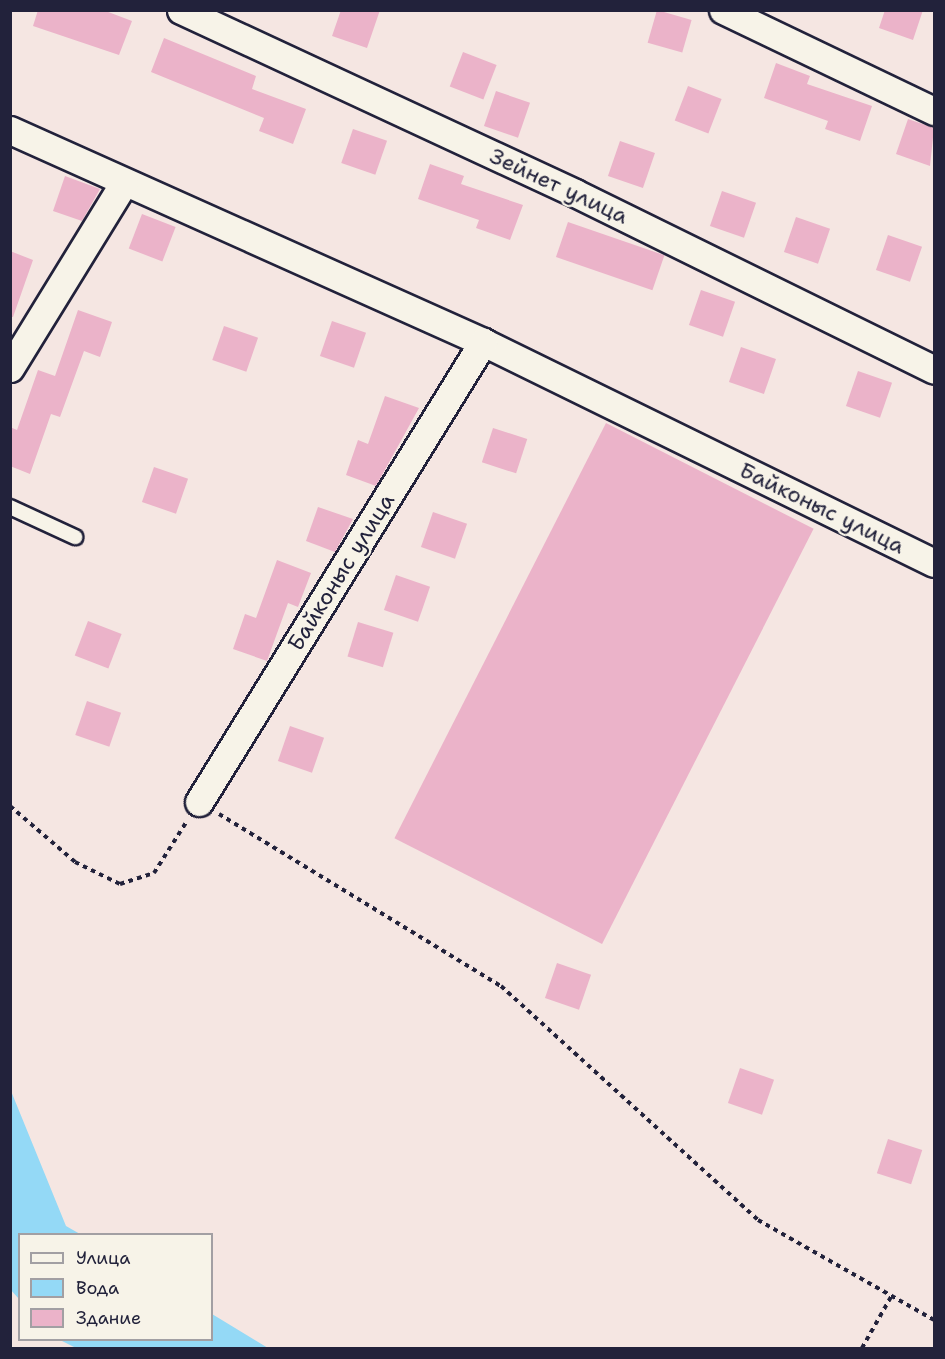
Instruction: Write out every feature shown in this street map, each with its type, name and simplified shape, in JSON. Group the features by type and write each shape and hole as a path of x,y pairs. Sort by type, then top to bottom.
{"street":[{"name":"Зейнет улица","path":"181,10 575,193 934,370"},
{"path":"723,10 934,111"},
{"name":"Байконыс улица","path":"10,130 483,342 934,563"},
{"path":"10,368 124,183"},
{"name":"Байконыс улица","path":"199,802 483,342"}],"lane":[{"path":"10,507 75,537"}],"path":[{"path":"10,806 75,862 120,884 154,873 199,802 501,986 758,1220 934,1320"},
{"path":"862,1348 892,1295"}],"water":[{"path":"11,1091 66,1226 78,1233 18,1233 18,1298 10,1289"},
{"path":"213,1315 268,1348 76,1348 62,1341 213,1341"}],"building":[{"path":"38,10 103,10 132,21 119,55 33,26"},
{"path":"341,10 380,10 367,48 332,36"},
{"path":"657,10 692,20 682,53 648,43"},
{"path":"885,10 923,10 913,40 879,28"},
{"path":"164,38 256,76 252,89 306,109 293,144 259,131 264,118 151,72"},
{"path":"463,52 497,65 483,99 450,87"},
{"path":"776,63 810,76 807,84 872,106 860,141 825,129 828,121 764,98"},
{"path":"688,86 722,99 708,133 675,121"},
{"path":"496,91 530,103 518,138 484,126"},
{"path":"908,119 934,128 930,166 896,154"},
{"path":"353,129 387,141 375,175 341,163"},
{"path":"620,141 655,153 643,188 608,176"},
{"path":"430,164 464,176 461,184 523,205 510,240 476,228 479,220 418,199"},
{"path":"65,176 100,189 82,221 53,211"},
{"path":"722,191 756,203 744,238 710,226"},
{"path":"142,214 176,227 162,261 129,249"},
{"path":"796,217 830,229 818,264 784,252"},
{"path":"568,222 664,255 652,290 556,257"},
{"path":"888,235 922,247 910,282 876,270"},
{"path":"10,251 33,260 13,317 10,317"},
{"path":"701,290 735,302 723,337 689,325"},
{"path":"78,310 112,322 100,357 84,351 60,417 51,414 30,474 10,466 10,427 17,430 38,370 55,376"},
{"path":"332,321 366,333 354,368 320,356"},
{"path":"224,326 258,338 246,372 212,360"},
{"path":"741,347 776,359 764,394 729,382"},
{"path":"858,371 892,383 880,418 846,406"},
{"path":"385,396 419,408 376,486 346,475 358,440 368,444"},
{"path":"606,423 814,529 602,944 394,838"},
{"path":"493,428 527,439 516,473 482,462"},
{"path":"154,467 188,479 176,514 142,502"},
{"path":"318,507 353,519 335,552 306,541"},
{"path":"433,512 467,524 455,559 421,547"},
{"path":"277,560 311,573 298,607 288,603 267,661 233,649 245,614 256,618"},
{"path":"396,575 430,587 418,622 384,610"},
{"path":"88,621 122,634 108,668 75,656"},
{"path":"358,622 393,633 383,667 347,656"},
{"path":"87,701 121,713 109,747 75,735"},
{"path":"290,726 324,738 312,773 278,761"},
{"path":"557,963 591,975 579,1010 545,998"},
{"path":"740,1068 774,1080 762,1115 728,1103"},
{"path":"888,1139 922,1150 911,1184 877,1173"}]}
